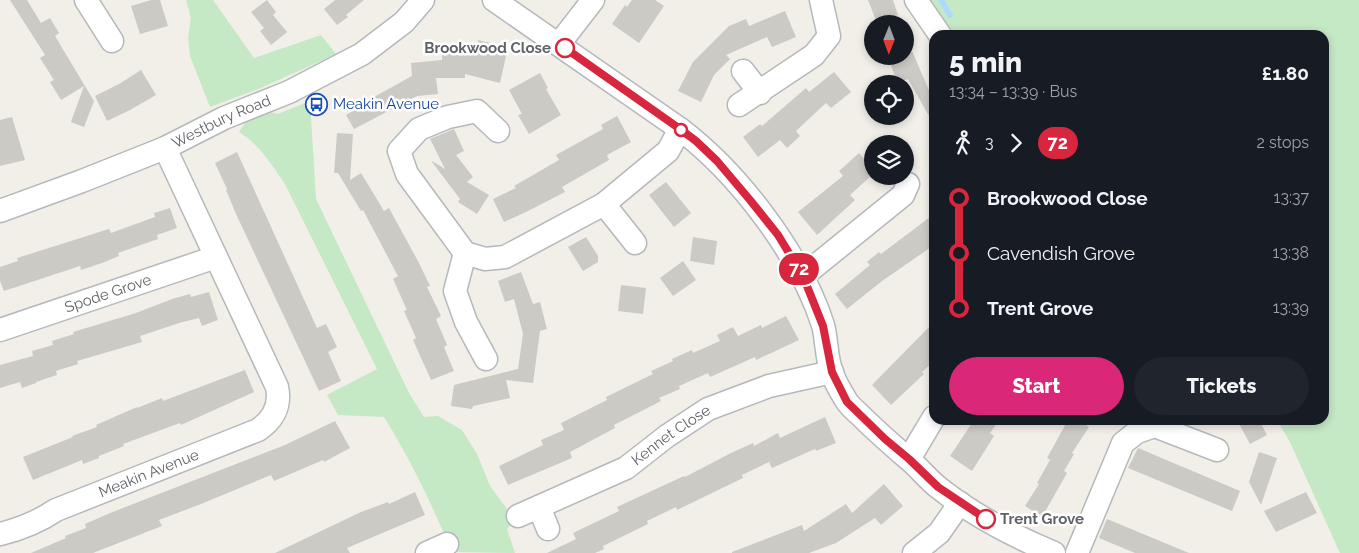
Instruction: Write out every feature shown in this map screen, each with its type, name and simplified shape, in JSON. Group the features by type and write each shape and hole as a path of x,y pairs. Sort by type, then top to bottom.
{"street":[{"path":"86,0 102,37"},
{"name":"Westbury Road","path":"0,211 165,148 224,118 289,92 362,54 404,22 423,0"},
{"path":"494,0 680,129 717,161 778,235 803,276 823,326 832,372 847,402 938,487 960,503 1017,538 1054,553"},
{"path":"559,44 593,0"},
{"path":"740,105 814,55 829,36 821,0"},
{"path":"916,0 937,30"},
{"path":"743,71 760,93"},
{"path":"498,132 477,111 448,117 419,129 399,151 407,174 465,253 485,258 505,257 604,204 668,151 680,129"},
{"name":"Meakin Avenue","path":"0,534 18,530 38,522 56,510 258,430 267,424 274,415 279,396 277,387 165,148"},
{"path":"803,276 903,195 908,185"},
{"path":"604,204 635,243"},
{"path":"465,253 455,291 466,322 486,359"},
{"name":"Spode Grove","path":"2,336 216,257"},
{"name":"Kennet Close","path":"518,516 626,468 667,436 708,409 769,386 832,372"},
{"path":"909,459 929,425"},
{"path":"1077,553 1123,443 1137,432 1155,426 1217,450"},
{"path":"914,553 939,533 960,503"},
{"path":"539,507 548,529"},
{"path":"427,553 447,544"}],"green space":[{"path":"186,0 213,0 254,58 321,35 336,54 263,87 210,107 190,56 188,38 191,18"},
{"path":"916,0 1359,0 1359,553 1340,553 1290,442 1280,425 1329,425 1329,30 934,30"},
{"path":"310,101 316,199 409,393 424,417 438,416 462,430 477,454 490,486 515,520 507,529 515,553 452,552 421,483 384,417 338,415 327,395 377,369 285,184 259,149 239,132 245,123 252,119 270,112 278,114"}],"building":[{"path":"10,0 27,0 41,23 50,18 59,33 55,36 94,101 84,127 71,122 84,86 61,100 50,82 54,80 40,58 45,55"},
{"path":"151,0 160,0 168,26 140,34 131,6"},
{"path":"267,0 276,12 273,15 287,32 271,45 260,31 264,28 251,12"},
{"path":"335,0 364,0 346,15 348,17 337,25 324,9"},
{"path":"632,0 655,0 664,6 639,43 612,24 625,5 627,7"},
{"path":"868,0 893,0 898,15 874,15"},
{"path":"785,11 796,37 772,47 767,37 726,55 730,59 714,75 701,102 678,91 693,62 729,26 746,19 749,26"},
{"path":"478,40 508,47 500,83 465,74 465,78 436,78 438,94 417,96 354,129 346,115 412,76 411,63 442,60 442,46 477,46"},
{"path":"914,56 929,90 929,116 914,90 914,75 895,75 891,65 914,65"},
{"path":"141,70 156,95 107,121 95,96"},
{"path":"834,72 851,92 831,108 826,103 796,131 800,136 787,148 780,140 758,157 743,137 760,124 762,126 806,88 809,92"},
{"path":"540,73 548,88 546,89 561,115 529,134 518,115 522,114 509,90"},
{"path":"617,116 631,142 607,155 609,160 562,187 565,192 504,222 493,199 516,188 514,186 559,160 556,155 603,129 601,125"},
{"path":"12,117 25,160 0,166 0,120"},
{"path":"454,129 464,151 456,155 473,177 467,182 489,195 477,214 458,202 460,199 432,162 445,169 430,139"},
{"path":"337,133 353,134 350,180 361,173 384,211 389,208 419,263 430,286 427,287 441,316 436,319 447,345 444,347 454,371 431,380 413,340 416,338 404,311 407,310 393,279 398,276 363,210 361,211 338,173 334,173"},
{"path":"237,152 317,328 326,324 337,347 328,352 341,381 319,391 236,214 215,163"},
{"path":"859,153 864,159 864,182 850,195 855,200 817,235 798,212 843,176 839,171"},
{"path":"666,182 691,213 674,227 649,195"},
{"path":"170,208 177,228 157,235 158,239 118,253 119,256 102,263 81,270 80,266 4,291 0,281 0,267 18,261 17,258 109,229 111,233 155,217 154,213"},
{"path":"929,218 929,248 882,281 847,309 835,294 870,265 867,262 879,252 881,254"},
{"path":"586,237 598,256 598,262 583,271 568,247"},
{"path":"693,237 717,241 714,265 690,261"},
{"path":"683,261 696,280 673,296 660,278"},
{"path":"521,272 533,304 540,302 547,329 540,331 533,383 506,380 510,398 473,406 472,409 451,406 454,385 518,369 523,334 514,299 505,302 498,281"},
{"path":"621,285 646,288 643,314 618,311"},
{"path":"209,292 218,320 202,326 199,318 179,323 140,336 142,342 77,361 78,364 56,371 57,375 36,383 22,388 20,382 0,388 0,365 33,356 32,351 53,345 52,341 74,334 73,332 136,313 172,299 190,294 191,297"},
{"path":"786,316 799,340 756,360 755,357 710,377 708,373 679,386 680,389 659,398 661,401 614,425 615,428 570,452 572,458 508,485 499,466 543,445 541,440 564,430 561,423 607,400 606,397 653,374 651,371 673,361 672,359 692,350 693,353 720,341 717,335 733,327 738,336 761,325 762,328"},
{"path":"929,327 929,366 922,372 924,374 891,405 872,385"},
{"path":"245,370 254,392 181,425 180,423 123,444 124,446 99,456 99,458 83,464 82,460 33,480 23,457 97,427 96,425 137,407 162,398 163,401"},
{"path":"825,417 836,443 816,451 815,449 772,468 769,462 742,475 743,478 677,510 676,507 647,521 648,524 603,546 604,549 595,553 547,553 576,539 573,533 619,511 617,507 685,477 753,443 754,446 778,433 780,438"},
{"path":"335,421 350,448 324,462 323,460 274,481 271,475 159,520 162,526 93,553 31,553 86,528 85,524 110,513 285,445"},
{"path":"971,425 996,425 990,433 994,436 972,471 950,456"},
{"path":"1065,425 1086,425 1089,427 1072,453 1074,454 1064,471 1067,473 1042,517 1025,506 1039,484 1037,483 1050,460 1047,458"},
{"path":"1240,425 1262,425 1267,435 1250,444"},
{"path":"1138,448 1240,491 1232,511 1128,468"},
{"path":"1259,452 1277,458 1261,505 1249,482"},
{"path":"884,484 903,506 881,525 875,518 836,543 809,553 732,553 802,525 804,531 846,504 852,513"},
{"path":"415,492 425,515 347,548 350,553 275,553 361,512 388,502 389,504"},
{"path":"1306,492 1317,513 1276,532 1264,511"},
{"path":"1107,519 1189,553 1135,553 1099,538"}],"waterway":[{"path":"941,0 950,15"}],"bus line":[{"name":"72","path":"565,48 680,129 717,161 778,235 803,276 823,326 832,372 847,402 938,487 986,519"}],"place":[{"name":"Brookwood Close","path":"565,48"},
{"name":"Meakin Avenue","path":"317,104"},
{"name":"Trent Grove","path":"986,519"}]}
